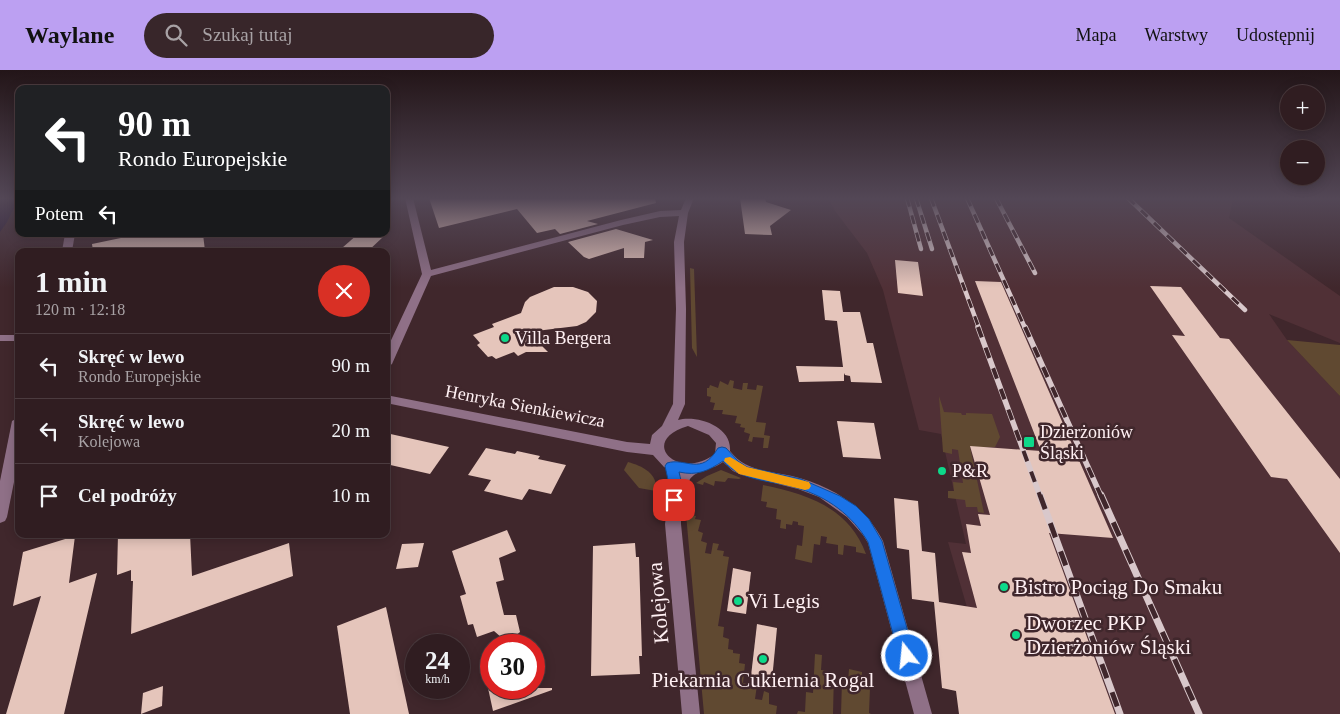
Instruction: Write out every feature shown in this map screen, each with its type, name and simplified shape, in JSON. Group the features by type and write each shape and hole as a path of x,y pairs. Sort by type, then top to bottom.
{"street":[{"path":"390,355 427,274 416,228"},
{"path":"427,274 598,228"},
{"path":"668,427 688,422 698,423 715,430 720,437 722,451 711,464 691,470 672,466 664,462 656,450 658,437 668,427 679,404 680,242 682,228"},
{"path":"0,338 15,338"},
{"name":"Henryka Sienkiewicza","path":"390,400 627,447 656,450"},
{"path":"679,404 688,422"},
{"path":"0,517 15,441"},
{"path":"722,451 733,465 744,471 801,484 851,509 864,523 875,541 923,714"},
{"name":"Kolejowa","path":"672,466 677,489"},
{"name":"Kolejowa","path":"691,470 677,489 674,500 673,524 691,714"}],"shaded area":[{"path":"848,228 1243,228 1340,296 1340,343 1269,314 1287,340 1340,396 1340,714 998,714 948,542 966,544 941,434 919,430 883,290 867,253"},
{"path":"690,268 694,269 697,357 692,348"},
{"path":"1287,340 1340,345 1340,396 1337,393"},
{"path":"730,380 734,381 733,388 742,390 743,383 748,383 747,389 756,390 757,385 763,386 756,422 766,423 764,435 770,436 768,448 763,448 764,438 753,437 752,442 748,441 750,434 744,432 745,428 740,427 741,424 735,423 737,416 722,414 723,410 713,410 715,403 710,402 711,397 707,396 707,388 710,385 718,388 720,381 728,385"},
{"path":"939,396 944,412 961,413 962,415 966,415 966,413 992,414 1000,437 995,447 970,447 984,513 978,512 977,507 966,507 965,500 948,498 948,491 954,491 953,482 963,483 958,450 952,449 952,454 943,452"},
{"path":"628,462 644,468 652,475 656,491 639,488 624,470"},
{"path":"721,470 741,478 728,478 725,482 715,481 714,486 704,482 703,485 696,483 707,476"},
{"path":"763,485 796,493 838,514 859,538 866,554 856,552 856,547 844,545 843,555 838,554 838,545 826,543 827,537 821,536 820,545 814,544 812,563 795,559 797,545 802,546 804,526 798,525 798,522 793,521 792,525 786,524 786,529 780,528 781,520 776,519 777,509 766,507 767,502 761,501"},
{"path":"686,514 696,516 695,519 701,520 698,531 703,533 701,541 707,543 705,553 711,554 713,543 719,544 717,550 724,551 723,556 729,557 718,626 724,627 723,637 729,639 728,649 733,650 733,653 740,654 739,663 745,664 743,683 757,685 755,699 762,700 764,691 769,693 769,704 777,706 776,714 704,714"},
{"path":"815,654 822,655 821,670 834,672 833,714 797,714 798,711 805,712 806,692 813,693"},
{"path":"849,669 862,672 862,686 870,688 869,713 871,714 841,714 842,681 848,682"}],"building":[{"path":"533,228 583,228 560,234 555,229 537,233"},
{"path":"744,228 770,228 772,235 745,234"},
{"path":"616,229 653,240 645,242 644,258 624,258 624,248 589,259 584,257 568,242"},
{"path":"126,237 203,237 205,248 93,248 92,244"},
{"path":"355,237 383,237 371,248 342,248"},
{"path":"895,260 918,262 923,296 898,293"},
{"path":"975,281 1001,282 1113,538 1049,533 1115,714 959,714 956,691 942,688 934,602 912,599 909,550 897,548 894,498 918,501 922,551 935,553 939,602 977,608 962,552 971,553 966,524 981,526 978,514 990,515 970,446 1041,451"},
{"path":"1150,286 1181,287 1220,338 1229,339 1340,479 1340,553 1287,479 1271,477 1172,335 1185,336"},
{"path":"554,287 573,287 588,292 597,301 596,312 586,322 577,326 528,332 548,352 526,352 518,356 514,352 496,359 492,356 488,357 477,345 480,343 473,335 494,327 492,324 521,313 525,302 530,297"},
{"path":"822,290 840,291 843,312 860,312 867,343 873,343 882,383 851,382 850,376 844,373 844,381 799,382 796,366 843,367 837,321 825,320"},
{"path":"837,421 874,423 881,459 843,457"},
{"path":"390,434 449,447 430,474 390,465"},
{"path":"486,448 515,454 517,451 540,456 538,459 566,465 551,494 529,489 522,500 484,491 491,480 468,475"},
{"path":"507,530 516,551 499,558 504,580 496,582 504,615 516,615 520,632 518,634 497,634 494,631 480,634 477,637 473,624 468,625 460,596 466,594 452,551"},
{"path":"68,538 75,538 69,583 97,573 64,714 6,714 41,596 13,606 23,552"},
{"path":"118,538 190,538 192,576 289,543 293,576 131,634 133,581 131,581 131,570 117,575"},
{"path":"424,543 418,567 396,569 402,544"},
{"path":"635,543 636,557 639,557 642,656 639,656 640,674 591,676 593,546"},
{"name":"Vi Legis","path":"733,568 751,572 746,614 727,611"},
{"path":"386,607 409,714 350,714 337,626"},
{"name":"Piekarnia Cukiernia Rogal","path":"757,624 777,628 772,680 751,676"},
{"path":"163,686 162,706 141,714 143,693"},
{"path":"545,688 552,688 552,690 545,692"},
{"path":"490,699 527,699 493,711"}],"railway":[{"path":"915,228 921,249"},
{"path":"925,228 932,249"},
{"path":"942,228 979,328"},
{"path":"980,228 1025,328"},
{"path":"1012,228 1035,273"},
{"path":"1159,228 1245,310"},
{"path":"978,327 1040,496"},
{"path":"1025,327 1101,496"},
{"path":"1040,495 1120,714"},
{"path":"1101,495 1199,714"}],"slow traffic":[{"path":"730,461 733,465 744,471 805,486"}],"place":[{"name":"Villa Bergera","path":"505,338"},
{"name":"Dzierżoniów Śląski","path":"1029,442"},
{"name":"P&R","path":"942,471"},
{"name":"Bistro Pociąg Do Smaku","path":"1004,587"},
{"name":"Vi Legis","path":"738,601"},
{"name":"Dworzec PKP Dzierżoniów Śląski","path":"1016,635"},
{"name":"Piekarnia Cukiernia Rogal","path":"763,659"}],"route":[{"path":"674,500 677,489 672,466 691,470 702,468 711,464 722,451 733,465 744,471 801,484 851,509 864,523 875,541 907,656"}]}
